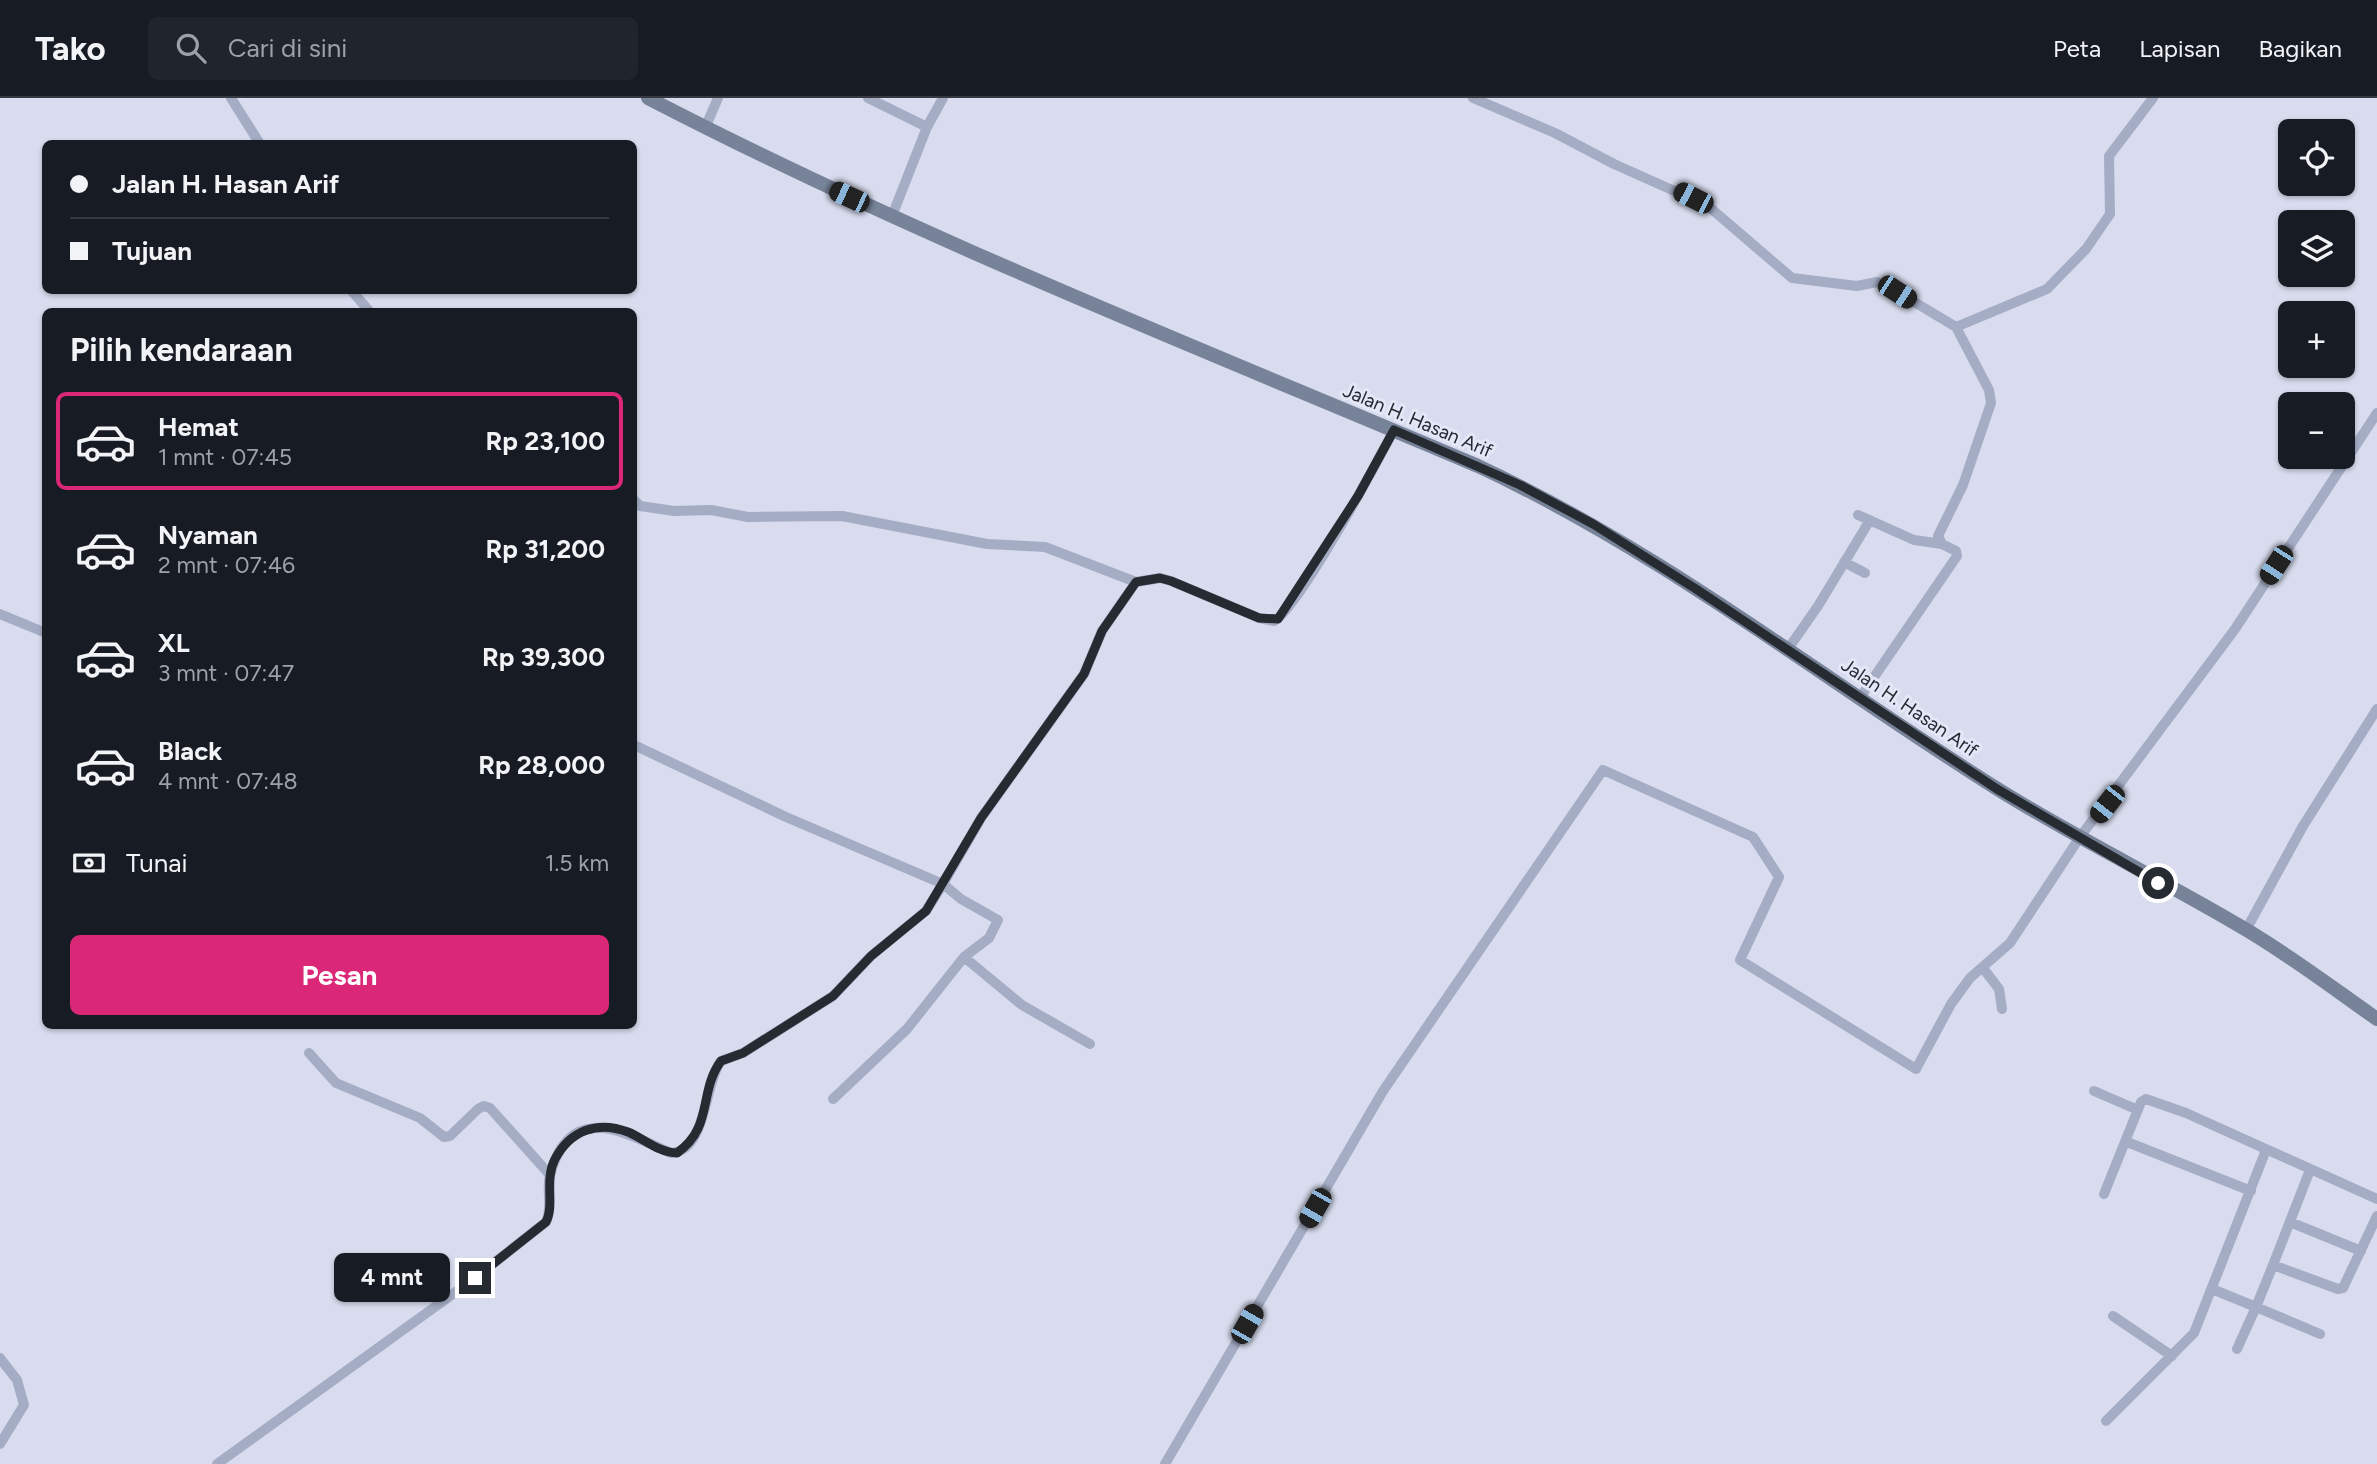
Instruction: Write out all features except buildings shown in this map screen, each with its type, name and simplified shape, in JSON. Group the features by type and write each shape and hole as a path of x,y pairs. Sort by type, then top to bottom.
{"main road":[{"name":"Jalan H. Hasan Arif","path":"648,98 705,128 892,216 1394,430 1556,504 1788,649 1858,699 1997,789 2107,854 2246,930 2377,1019"}],"street":[{"path":"231,98 257,140"},
{"path":"705,128 718,98"},
{"path":"868,98 927,127"},
{"path":"892,216 927,127 943,98"},
{"path":"1473,98 1555,133 1614,164 1708,206 1792,278 1857,286 1882,283 1956,327 1989,390 1992,403 1964,485 1938,536 1942,544"},
{"path":"1956,327 2046,289 2087,249 2111,209 2109,156 2153,98"},
{"path":"354,294 367,308"},
{"path":"1165,1464 1382,1091 1603,770 1753,837 1779,877 1740,960 1916,1069 1951,1004 1970,978 2004,951 2235,629 2377,413"},
{"path":"637,503 640,506 674,511 711,510 748,517 842,516 987,544 1045,547 1136,582 1160,578 1259,618 1278,619 1358,496 1394,430"},
{"path":"1858,515 1914,540 1942,544 1956,551 1957,556 1858,699"},
{"path":"1788,649 1818,607 1870,520"},
{"path":"1844,562 1865,573"},
{"path":"217,1464 475,1278 546,1222 550,1175 565,1144 591,1127 627,1131 671,1153 682,1149 704,1120 710,1080 721,1061 743,1053 833,996 871,956 926,911 981,818 1084,674 1102,631 1136,582"},
{"path":"0,614 42,631"},
{"path":"2246,930 2303,826 2377,709"},
{"path":"637,747 786,817 943,884 961,899 998,920 989,938 964,957 907,1029 833,1099"},
{"path":"964,957 1022,1005 1090,1044"},
{"path":"1983,968 1999,989 2002,1009"},
{"path":"309,1053 336,1083 411,1114 444,1138 450,1136 478,1109 484,1106 490,1108 550,1175"},
{"path":"2094,1091 2138,1110"},
{"path":"2104,1194 2141,1102 2149,1099 2377,1199"},
{"path":"2127,1142 2251,1191"},
{"path":"2106,1421 2194,1333 2266,1150"},
{"path":"2237,1349 2310,1170"},
{"path":"2273,1265 2341,1289 2377,1216"},
{"path":"2290,1222 2361,1251"},
{"path":"2212,1289 2320,1335"},
{"path":"2113,1316 2172,1356"},
{"path":"0,1358 17,1380 24,1405 0,1444"}],"route":[{"path":"475,1278 546,1222 549,1213 547,1188 554,1161 565,1144 575,1135 591,1127 627,1131 650,1144 677,1153 690,1141 704,1120 710,1080 721,1061 743,1053 833,996 871,956 926,911 981,818 1084,674 1102,631 1136,582 1160,578 1259,618 1272,621 1278,619 1289,606 1358,496 1394,430 1520,485 1593,524 1823,672 1858,699 1997,789 2158,883"}]}
